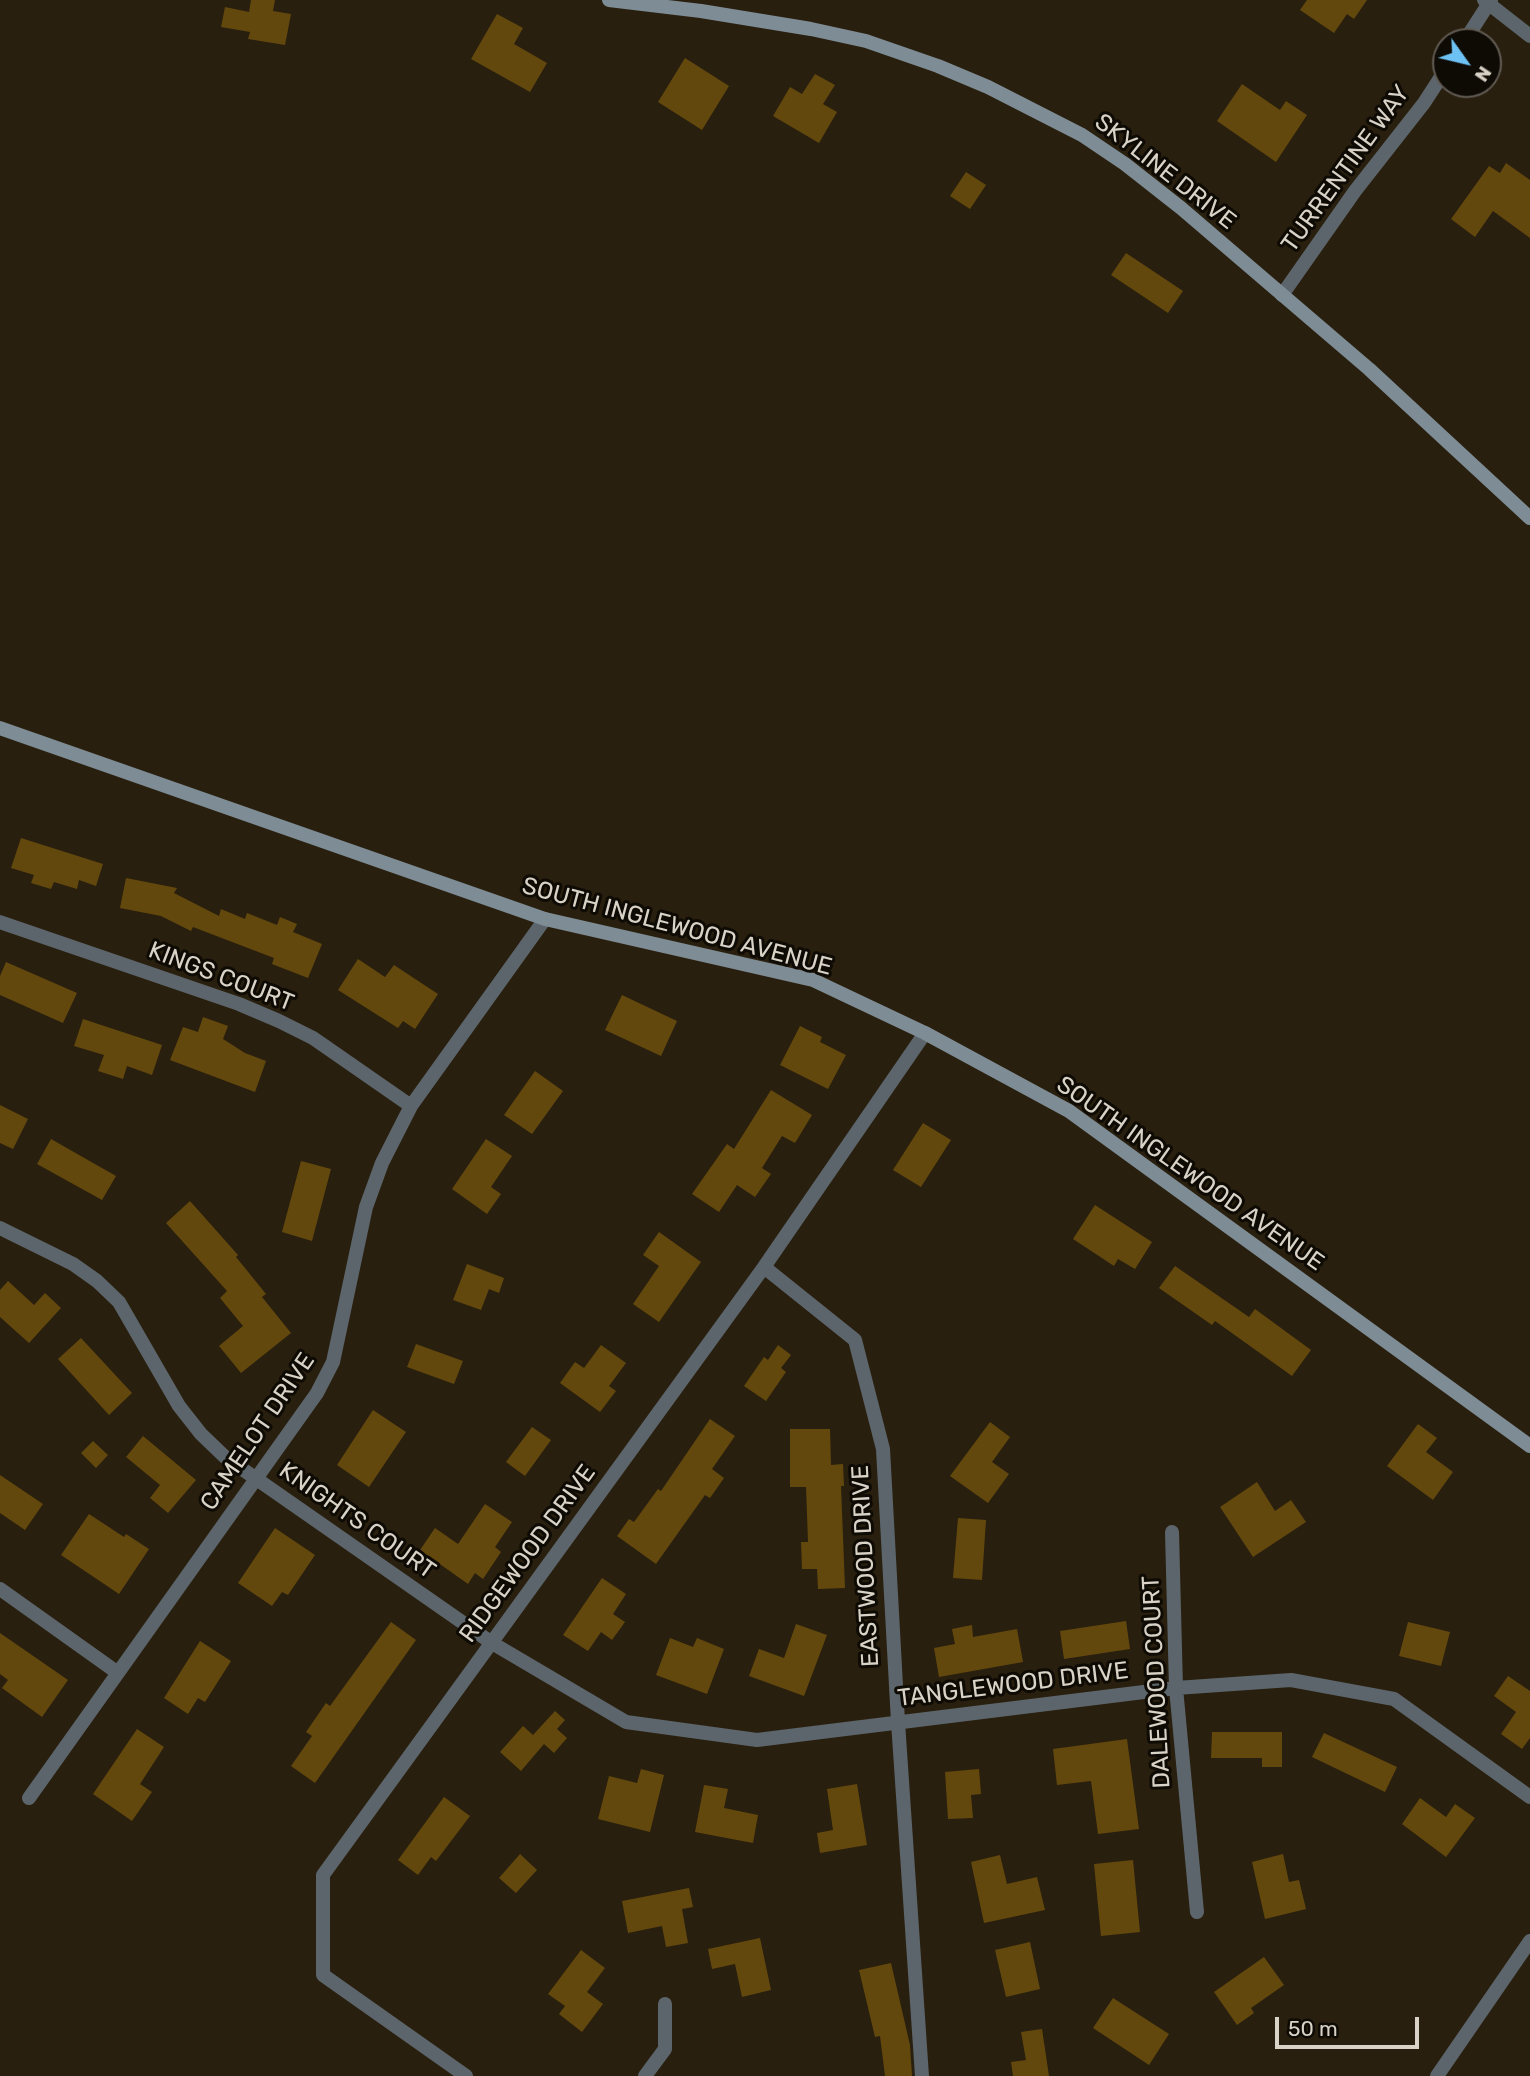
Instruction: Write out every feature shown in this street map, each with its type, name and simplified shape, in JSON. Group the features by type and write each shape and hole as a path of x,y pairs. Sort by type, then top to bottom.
{"street":[{"name":"SKYLINE DRIVE","path":"609,0 701,11 866,41 988,87 1082,135 1125,164 1181,208 1369,369 1530,518"},
{"path":"1472,28 1488,1 1530,36"},
{"name":"TURRENTINE WAY","path":"1282,295 1355,191 1432,91"},
{"name":"SOUTH INGLEWOOD AVENUE","path":"0,727 545,919 813,980 925,1034 1069,1111 1530,1446"},
{"name":"CAMELOT DRIVE","path":"29,1798 317,1393 333,1362 366,1207 382,1163 411,1106 545,919"},
{"name":"KINGS COURT","path":"0,922 239,1004 279,1021 313,1038 411,1106"},
{"name":"RIDGEWOOD DRIVE","path":"466,2076 323,1975 323,1875 764,1267 925,1034"},
{"name":"KNIGHTS COURT","path":"0,1228 73,1264 97,1281 119,1302 179,1406 201,1434 225,1457 492,1643"},
{"name":"EASTWOOD DRIVE","path":"764,1267 855,1340 883,1449 922,2076"},
{"name":"DALEWOOD COURT","path":"1172,1532 1176,1688 1197,1912"},
{"path":"0,1589 118,1673"},
{"name":"TANGLEWOOD DRIVE","path":"492,1643 626,1722 757,1740 1176,1688 1291,1680 1394,1699 1530,1797"},
{"path":"1437,2076 1530,1941"},
{"path":"645,2076 665,2049 665,2004"}],"building":[{"path":"251,0 275,0 273,11 291,14 285,45 248,39 250,32 221,27 225,7 249,12"},
{"path":"1307,0 1367,0 1354,19 1347,14 1334,33 1300,10"},
{"path":"497,14 523,28 514,44 547,63 530,92 471,59"},
{"path":"685,58 729,86 702,130 658,102"},
{"path":"815,74 835,85 823,104 837,112 819,143 773,116 790,87 802,94"},
{"path":"1242,84 1280,110 1286,101 1307,115 1276,162 1217,121"},
{"path":"1506,163 1530,180 1530,238 1493,211 1475,237 1451,219 1489,166 1500,173"},
{"path":"966,172 986,185 970,209 950,196"},
{"path":"1126,253 1183,291 1168,313 1111,275"},
{"path":"21,838 103,864 96,886 79,880 77,889 54,882 51,889 31,883 34,875 11,868"},
{"path":"126,878 177,888 174,893 219,916 221,909 245,919 247,913 277,925 280,917 297,924 293,932 322,944 308,978 272,964 274,958 193,927 191,931 161,916 120,908"},
{"path":"358,959 385,977 394,965 438,994 415,1029 403,1021 398,1028 338,990"},
{"path":"6,962 77,993 63,1023 0,995 0,976"},
{"path":"622,995 677,1021 661,1056 605,1030"},
{"path":"203,1017 228,1026 223,1039 245,1053 266,1061 255,1092 170,1060 183,1027 198,1032"},
{"path":"83,1019 162,1045 152,1075 127,1066 123,1079 98,1071 104,1055 74,1046"},
{"path":"800,1026 822,1037 820,1042 846,1055 828,1089 780,1065"},
{"path":"535,1071 563,1091 532,1134 504,1115"},
{"path":"771,1090 812,1115 795,1143 782,1136 762,1168 771,1174 755,1197 737,1185 719,1212 692,1194 727,1144 734,1149"},
{"path":"0,1105 28,1119 13,1149 0,1143"},
{"path":"923,1123 951,1140 921,1187 893,1170"},
{"path":"51,1139 116,1176 102,1200 37,1164"},
{"path":"486,1139 512,1156 491,1187 501,1194 487,1214 452,1189"},
{"path":"301,1161 331,1169 312,1241 282,1232"},
{"path":"190,1201 238,1255 236,1257 266,1294 262,1297 291,1333 241,1373 219,1346 243,1326 220,1298 227,1291 166,1223"},
{"path":"1095,1205 1152,1242 1135,1269 1118,1259 1114,1266 1073,1239"},
{"path":"659,1232 701,1262 659,1322 633,1304 659,1266 643,1255"},
{"path":"467,1264 504,1278 499,1293 489,1289 481,1310 453,1300"},
{"path":"1175,1266 1249,1317 1255,1309 1311,1350 1292,1376 1215,1321 1212,1325 1159,1288"},
{"path":"8,1281 34,1305 45,1293 61,1308 29,1343 0,1317 0,1290"},
{"path":"81,1338 132,1393 109,1415 58,1359"},
{"path":"416,1344 463,1361 454,1384 407,1367"},
{"path":"601,1345 626,1363 609,1386 616,1391 600,1412 560,1383 575,1362 584,1368"},
{"path":"778,1345 791,1355 781,1368 786,1372 766,1401 744,1386 764,1357 768,1360"},
{"path":"373,1410 406,1432 369,1487 337,1465"},
{"path":"710,1419 735,1436 712,1469 724,1478 710,1498 705,1495 656,1564 617,1536 629,1519 634,1522 658,1489 661,1491"},
{"path":"990,1422 1010,1437 992,1462 1009,1474 988,1503 950,1476"},
{"path":"1418,1424 1437,1438 1426,1452 1453,1472 1433,1500 1387,1466"},
{"path":"532,1427 551,1440 525,1476 506,1462"},
{"path":"790,1429 830,1429 831,1465 843,1464 844,1486 841,1486 845,1588 818,1589 817,1569 802,1569 801,1542 808,1542 806,1487 790,1487"},
{"path":"143,1436 196,1480 168,1513 150,1498 160,1485 126,1457"},
{"path":"93,1441 108,1455 96,1468 81,1453"},
{"path":"0,1475 43,1504 25,1530 0,1513"},
{"path":"1257,1482 1275,1511 1291,1500 1306,1522 1253,1557 1220,1507"},
{"path":"485,1504 512,1522 495,1547 501,1552 483,1579 475,1573 468,1584 420,1550 435,1528 458,1544"},
{"path":"89,1514 124,1537 126,1534 149,1549 119,1594 61,1555"},
{"path":"958,1518 986,1520 982,1580 953,1578"},
{"path":"275,1528 315,1555 288,1595 282,1592 272,1606 238,1583"},
{"path":"602,1578 626,1594 613,1614 625,1622 612,1640 601,1632 588,1651 563,1635"},
{"path":"1126,1621 1130,1649 1064,1659 1060,1631"},
{"path":"391,1622 416,1640 315,1783 291,1766 312,1736 306,1732 326,1703 330,1706"},
{"path":"1408,1622 1450,1632 1441,1666 1399,1656"},
{"path":"796,1624 827,1635 804,1696 749,1676 759,1649 784,1658"},
{"path":"972,1625 973,1637 1017,1629 1023,1662 939,1677 934,1648 955,1644 952,1629"},
{"path":"0,1633 68,1680 42,1717 2,1688 8,1680 0,1674"},
{"path":"670,1638 693,1647 697,1638 724,1649 707,1694 656,1675"},
{"path":"200,1641 231,1661 205,1702 198,1698 188,1714 164,1698"},
{"path":"1508,1676 1530,1691 1530,1738 1522,1749 1501,1734 1516,1712 1494,1696"},
{"path":"555,1711 565,1720 557,1729 567,1738 554,1753 544,1744 521,1771 500,1752 523,1726 533,1735"},
{"path":"137,1729 164,1747 140,1784 152,1792 132,1821 93,1794"},
{"path":"1212,1732 1282,1732 1282,1767 1262,1767 1262,1758 1211,1758"},
{"path":"1324,1733 1397,1767 1385,1792 1312,1757"},
{"path":"1127,1739 1139,1829 1098,1834 1091,1781 1057,1785 1053,1749"},
{"path":"641,1769 664,1775 650,1832 598,1819 609,1776 637,1783"},
{"path":"979,1769 981,1794 971,1795 973,1818 948,1819 945,1772"},
{"path":"857,1784 867,1845 820,1853 817,1833 833,1830 827,1789"},
{"path":"704,1785 728,1789 724,1808 758,1815 753,1843 695,1832"},
{"path":"444,1797 470,1816 436,1861 431,1857 418,1875 398,1860"},
{"path":"1420,1798 1446,1817 1455,1804 1475,1818 1446,1857 1402,1824"},
{"path":"520,1854 537,1870 516,1893 499,1878"},
{"path":"1283,1854 1289,1882 1299,1880 1306,1909 1265,1919 1252,1862"},
{"path":"1000,1855 1007,1884 1037,1877 1045,1910 984,1923 971,1862"},
{"path":"1133,1860 1140,1932 1101,1936 1094,1864"},
{"path":"689,1888 693,1907 682,1909 688,1943 666,1947 662,1926 628,1933 622,1901"},
{"path":"760,1938 771,1990 742,1997 735,1964 712,1969 708,1949"},
{"path":"1030,1942 1040,1989 1006,1997 995,1950"},
{"path":"581,1950 605,1968 587,1992 603,2004 582,2032 559,2014 565,2006 548,1994"},
{"path":"1264,1957 1284,1985 1251,2008 1254,2013 1237,2025 1214,1992"},
{"path":"891,1963 910,2045 912,2076 885,2076 880,2036 875,2037 859,1970"},
{"path":"1113,1998 1169,2034 1149,2065 1093,2028"},
{"path":"1042,2029 1049,2076 1013,2076 1011,2062 1026,2060 1021,2032"}]}
